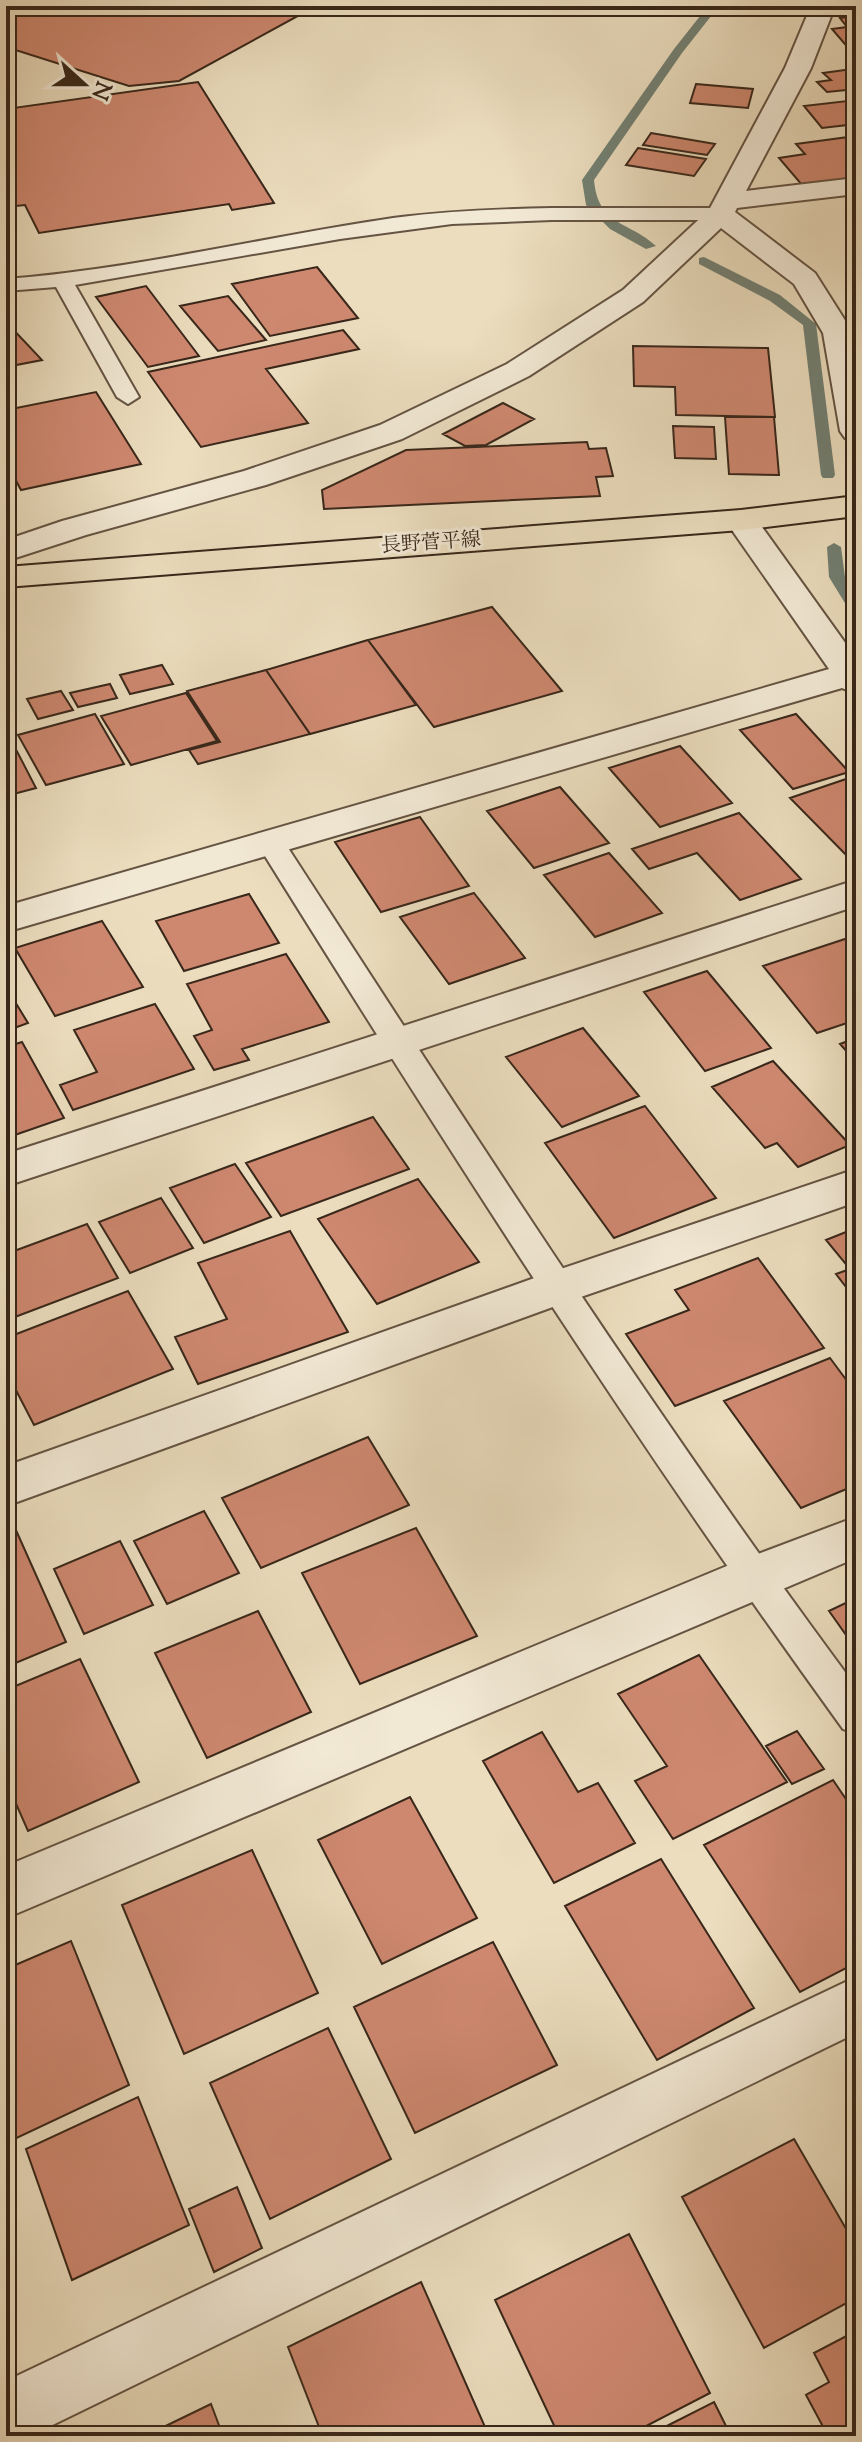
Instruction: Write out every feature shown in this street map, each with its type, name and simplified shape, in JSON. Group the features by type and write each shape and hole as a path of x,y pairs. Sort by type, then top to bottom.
{"main road":[{"name":"長野菅平線","path":"6,577 741,520 856,506"}],"street":[{"path":"6,551 74,528 255,478 391,432 518,370 633,296 724,208 798,68 823,6"},
{"path":"724,208 856,186"},
{"path":"724,208 805,279 838,333 856,431"},
{"path":"6,919 269,840 852,679 741,520"},
{"path":"6,1170 856,893"},
{"path":"6,1486 556,1288 856,1185"},
{"path":"6,1892 856,1537"},
{"path":"6,2414 856,2004"}],"lane":[{"path":"6,285 63,282 372,228 453,218 633,215 724,208"},
{"path":"63,282 128,397"},
{"path":"269,840 556,1288 752,1578 856,1717"}],"building":[{"path":"12,6 316,6 179,81 129,86 6,47 6,9"},
{"path":"856,16 856,57 832,29 847,27 840,18"},
{"path":"852,69 856,73 856,89 827,92 817,82 831,80 823,73"},
{"path":"198,82 274,203 232,210 229,204 39,233 25,205 6,207 6,109"},
{"path":"696,84 753,89 748,108 690,103"},
{"path":"856,100 856,124 822,128 804,106"},
{"path":"651,133 715,144 707,155 643,145"},
{"path":"856,136 856,177 802,185 779,158 805,154 796,144"},
{"path":"638,148 706,159 694,176 626,165"},
{"path":"317,267 358,318 270,336 232,284"},
{"path":"146,286 199,356 148,367 96,297"},
{"path":"228,296 266,340 218,351 180,306"},
{"path":"9,325 42,360 6,367 6,326"},
{"path":"343,330 359,349 266,369 308,423 201,447 148,372"},
{"path":"633,346 768,348 775,417 676,415 675,387 634,386"},
{"path":"96,392 141,464 21,490 6,462 6,410"},
{"path":"503,403 534,419 486,445 465,446 443,434"},
{"path":"725,417 774,417 779,475 729,474"},
{"path":"673,426 714,427 716,459 675,458"},
{"path":"587,442 589,449 606,448 613,476 596,477 600,496 324,509 322,490 406,450"},
{"path":"492,607 562,691 434,727 368,640"},
{"path":"368,640 416,705 310,734 266,670"},
{"path":"162,665 173,684 130,694 120,675"},
{"path":"266,670 310,734 198,764 189,750 220,742 187,691"},
{"path":"110,684 117,698 78,707 70,693"},
{"path":"61,691 73,710 38,719 27,699"},
{"path":"186,693 217,741 131,765 101,716"},
{"path":"95,714 124,764 46,785 18,735"},
{"path":"796,714 849,772 793,789 740,730"},
{"path":"10,738 36,788 6,796 6,739"},
{"path":"680,746 732,803 660,827 609,768"},
{"path":"856,777 856,865 790,798"},
{"path":"560,787 609,843 534,868 487,811"},
{"path":"739,813 801,879 740,900 697,853 649,869 632,849"},
{"path":"420,817 469,886 381,912 335,842"},
{"path":"609,853 662,913 595,937 544,875"},
{"path":"474,893 525,958 449,984 400,917"},
{"path":"249,894 279,943 184,971 156,921"},
{"path":"102,921 143,987 55,1016 15,948"},
{"path":"848,938 856,948 856,1020 817,1033 763,966"},
{"path":"286,954 329,1022 242,1049 249,1060 214,1070 194,1036 212,1030 187,984"},
{"path":"707,971 771,1048 705,1071 644,992"},
{"path":"6,987 28,1023 6,1031"},
{"path":"155,1004 194,1069 73,1110 60,1085 97,1072 74,1030"},
{"path":"583,1028 639,1096 562,1127 506,1057"},
{"path":"856,1038 856,1062 840,1044"},
{"path":"22,1042 64,1118 6,1138 6,1047"},
{"path":"773,1061 850,1145 798,1167 777,1143 765,1148 712,1087"},
{"path":"645,1106 716,1198 614,1238 545,1143"},
{"path":"373,1117 409,1169 281,1216 246,1163"},
{"path":"235,1164 271,1217 204,1243 170,1188"},
{"path":"418,1179 479,1262 377,1304 318,1219"},
{"path":"161,1198 193,1248 130,1273 99,1222"},
{"path":"87,1224 118,1278 7,1320 6,1254"},
{"path":"856,1228 856,1300 836,1274 850,1269 826,1240"},
{"path":"290,1231 348,1332 198,1384 175,1337 227,1319 198,1263"},
{"path":"758,1258 824,1348 675,1406 626,1334 689,1310 675,1290"},
{"path":"128,1291 173,1369 34,1425 6,1371 6,1338"},
{"path":"830,1358 856,1393 856,1485 801,1508 724,1401"},
{"path":"368,1437 409,1505 261,1568 222,1498"},
{"path":"204,1511 239,1573 167,1604 134,1541"},
{"path":"15,1528 66,1642 6,1667 6,1531"},
{"path":"416,1528 477,1636 360,1684 302,1573"},
{"path":"120,1541 153,1605 84,1634 54,1569"},
{"path":"856,1598 856,1649 829,1611"},
{"path":"258,1611 311,1712 207,1758 155,1653"},
{"path":"699,1655 787,1782 673,1839 635,1781 667,1766 618,1694"},
{"path":"80,1659 139,1782 28,1831 6,1781 6,1690"},
{"path":"797,1731 824,1769 792,1784 766,1746"},
{"path":"542,1732 578,1792 598,1783 635,1843 554,1883 483,1761"},
{"path":"833,1780 856,1814 856,1963 800,1992 704,1845"},
{"path":"410,1797 477,1918 382,1964 318,1840"},
{"path":"252,1850 318,1993 184,2054 122,1905"},
{"path":"661,1859 754,2008 657,2060 565,1906"},
{"path":"71,1941 129,2085 6,2143 6,1969"},
{"path":"493,1942 557,2065 415,2133 354,2007"},
{"path":"328,2028 391,2159 270,2219 210,2083"},
{"path":"138,2097 189,2225 72,2280 26,2149"},
{"path":"794,2139 856,2246 856,2298 764,2348 682,2197"},
{"path":"237,2187 262,2248 214,2272 189,2209"},
{"path":"629,2234 710,2393 627,2436 559,2436 495,2300"},
{"path":"421,2282 489,2436 300,2436 319,2427 288,2347"},
{"path":"856,2331 856,2436 828,2436 806,2395 829,2382 814,2353"},
{"path":"714,2402 731,2436 647,2436"},
{"path":"211,2404 223,2436 145,2436"}],"waterway":[{"path":"650,246 614,226 590,202 588,180 678,51 714,6"},
{"path":"704,261 775,298 809,324 828,475"},
{"path":"834,547 837,577 856,610"}]}
